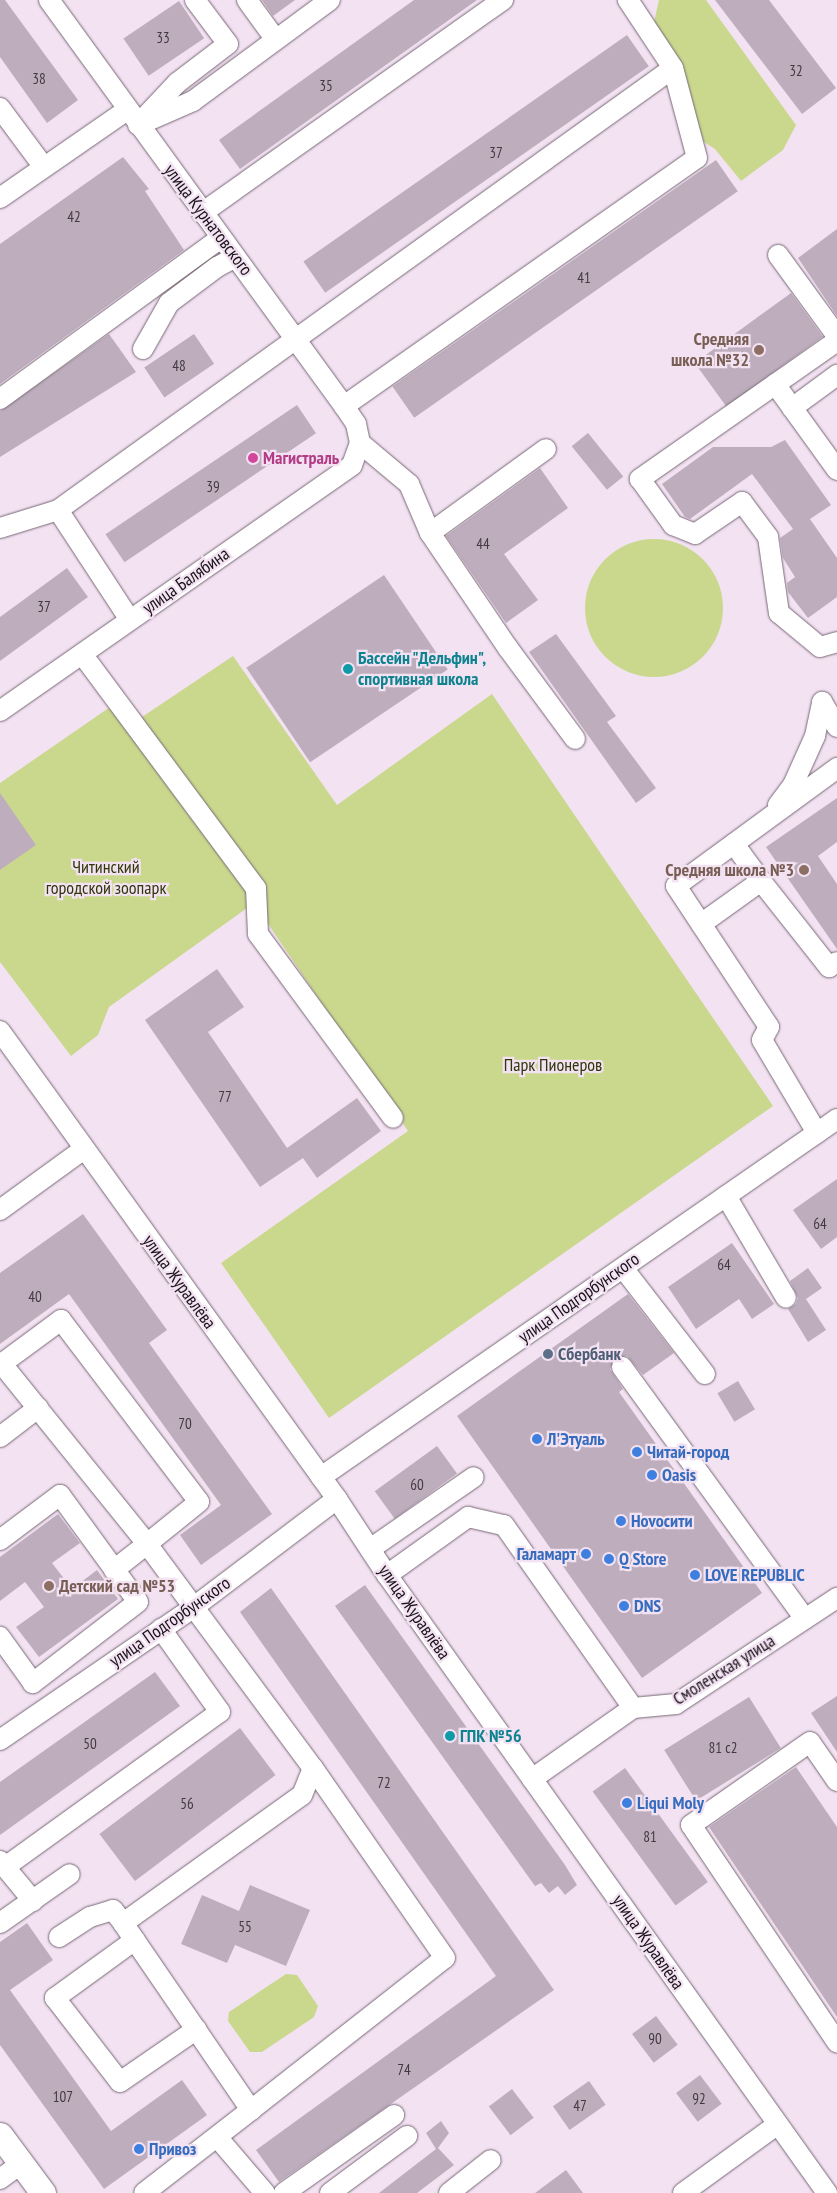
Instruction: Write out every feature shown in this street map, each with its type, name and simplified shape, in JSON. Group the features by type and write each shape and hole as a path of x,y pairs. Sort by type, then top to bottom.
{"main road":[{"path":"0,2135 43,2193"}],"street":[{"name":"улица Курнатовского","path":"49,0 132,117 344,406 356,424 360,443"},
{"path":"0,198 43,166 132,117 228,44 195,0"},
{"path":"247,0 276,40"},
{"path":"132,117 193,101 330,0"},
{"path":"202,213 504,0"},
{"path":"344,406 697,158 673,68 628,0"},
{"path":"0,528 58,510 673,68"},
{"path":"0,108 43,166"},
{"path":"0,399 221,238"},
{"path":"778,256 837,336"},
{"path":"143,349 169,303 217,267 236,257"},
{"path":"837,341 640,479 673,524 695,534 742,502 768,537 779,613 820,647 837,642"},
{"path":"792,408 837,376"},
{"path":"775,384 836,466"},
{"path":"360,443 409,484 430,533 508,648 575,739"},
{"name":"улица Балябина","path":"0,711 352,465 360,443"},
{"path":"430,533 546,449"},
{"path":"58,510 130,620"},
{"path":"82,654 256,888 258,934 393,1118"},
{"path":"766,820 792,785 815,736 822,702 837,727"},
{"path":"818,1133 762,1040 769,1027 676,886 837,768"},
{"path":"734,844 829,967 837,962"},
{"path":"701,924 761,881"},
{"name":"улица Журавлёва","path":"0,1031 321,1477 387,1575 827,2193"},
{"name":"улица Подгорбунского","path":"321,1477 837,1119"},
{"path":"0,1210 84,1149"},
{"path":"726,1196 786,1298"},
{"path":"623,1268 705,1374"},
{"path":"114,1570 147,1544 199,1502 61,1320 1,1364 147,1544 194,1606 313,1768 445,1958 217,2137 156,2189"},
{"path":"622,1367 805,1619"},
{"path":"0,1437 38,1408"},
{"path":"370,1549 474,1477"},
{"path":"0,1540 60,1495 138,1602 33,1683 0,1637"},
{"name":"улица Подгорбунского","path":"0,1740 194,1606 336,1499"},
{"path":"387,1575 468,1517 504,1525 633,1708"},
{"name":"Смоленская улица","path":"532,1779 633,1708 676,1704 837,1598"},
{"path":"32,1901 2,1864 220,1712 160,1629"},
{"path":"837,1780 810,1742 691,1825 837,2042"},
{"path":"123,1923 302,1795 313,1768"},
{"path":"0,1923 70,1874"},
{"path":"59,1937 90,1917 113,1910 252,2110"},
{"path":"135,1940 55,1998 120,2082 197,2029"},
{"path":"284,2193 394,2115"},
{"path":"683,2193 778,2124"},
{"path":"330,2193 408,2136"},
{"path":"217,2137 265,2193"},
{"path":"448,2193 491,2160"},
{"path":"0,2179 21,2164"}],"green space":[{"path":"659,0 706,0 796,125 783,150 741,181 715,149 704,142 691,103 654,22"},
{"path":"654,539 680,544 703,559 718,582 723,608 718,634 703,657 680,672 654,677 628,672 605,657 590,634 585,608 590,582 605,559 628,544"},
{"name":"Парк Пионеров","path":"233,656 337,805 492,694 773,1106 329,1418 221,1263 408,1131 254,903 109,1007 98,1035 71,1056 0,962 0,783 113,705 248,894 133,723"},
{"path":"286,1974 297,1975 318,2006 314,2017 262,2052 250,2052 228,2021 229,2012"}],"building":[{"path":"0,0 5,0 78,100 47,123 0,57"},
{"path":"262,0 295,0 273,16"},
{"path":"414,0 477,0 240,169 219,140"},
{"path":"715,0 769,0 836,88 802,114"},
{"path":"179,1 204,38 149,76 123,38"},
{"path":"627,35 649,66 325,293 303,262"},
{"path":"123,157 149,189 145,191 184,250 0,384 0,244"},
{"path":"716,160 738,191 414,418 392,387"},
{"path":"837,229 837,316 798,258"},
{"name":"Средняя школа №32","path":"791,293 823,337 726,407 695,363"},
{"path":"109,334 136,372 0,457 0,411"},
{"path":"194,334 214,364 164,397 144,368"},
{"path":"297,405 316,433 125,562 105,534"},
{"path":"588,433 623,477 607,490 572,446"},
{"path":"785,440 831,505 810,519 837,558 837,597 808,618 788,592 787,583 795,577 783,558 780,538 793,529 752,474 690,519 685,517 662,484 713,447 771,447"},
{"path":"540,468 568,508 504,554 538,600 506,623 446,536"},
{"path":"67,568 88,597 0,661 0,617"},
{"name":"Бассейн \"Дельфин\", спортивная школа","path":"384,575 448,670 310,762 246,668"},
{"path":"556,634 616,716 607,722 656,788 636,803 529,652"},
{"path":"0,793 36,845 0,870"},
{"name":"Средняя школа №3","path":"837,798 837,842 818,856 837,884 837,949 766,847"},
{"path":"217,969 244,1007 208,1032 287,1148 357,1098 381,1131 317,1178 303,1158 260,1187 145,1020"},
{"path":"837,1179 837,1237 821,1249 793,1210"},
{"path":"83,1214 167,1330 149,1343 272,1514 201,1565 180,1535 221,1505 69,1294 0,1344 0,1273"},
{"path":"732,1243 774,1304 752,1319 739,1299 696,1329 668,1287"},
{"path":"808,1268 822,1288 806,1299 826,1330 808,1342 788,1309 796,1304 798,1298 790,1281"},
{"name":"Ноvосити","path":"628,1294 674,1353 643,1375 627,1356 615,1358 610,1369 623,1389 619,1392 762,1593 642,1678 457,1416"},
{"path":"738,1381 755,1409 734,1422 717,1393"},
{"path":"437,1446 457,1474 395,1519 375,1491"},
{"name":"Детский сад №53","path":"58,1514 80,1543 52,1563 72,1589 97,1570 118,1599 39,1657 16,1627 44,1607 25,1582 0,1601 0,1557"},
{"name":"ГПК №56","path":"365,1585 565,1865 577,1885 565,1895 558,1886 549,1893 541,1883 535,1886 335,1606"},
{"path":"271,1588 554,1990 279,2182 256,2150 496,1976 240,1612"},
{"path":"155,1672 180,1706 0,1835 0,1782"},
{"path":"837,1696 837,1752 811,1713"},
{"path":"749,1697 781,1748 696,1801 664,1750"},
{"path":"240,1728 276,1775 135,1881 99,1834"},
{"path":"796,1767 837,1827 837,2017 709,1827"},
{"path":"625,1768 708,1882 676,1906 593,1792"},
{"path":"250,1885 310,1910 286,1966 235,1945 227,1963 181,1944 202,1895 239,1911"},
{"path":"27,1923 53,1960 10,1990 111,2131 182,2080 207,2115 104,2189 0,2045 0,1942"},
{"path":"656,2016 678,2045 654,2063 632,2034"},
{"path":"700,2075 722,2104 698,2122 676,2093"},
{"path":"589,2081 606,2105 570,2130 553,2106"},
{"path":"512,2089 534,2118 511,2135 489,2106"},
{"path":"441,2121 449,2133 438,2148 454,2165 417,2193 379,2193 436,2149 426,2133"},
{"path":"566,2170 583,2193 535,2193"}],"place":[{"name":"Средняя школа №32","path":"759,350"},
{"name":"Магистраль","path":"253,458"},
{"name":"Бассейн \"Дельфин\", спортивная школа","path":"348,669"},
{"name":"Средняя школа №3","path":"804,870"},
{"name":"Сбербанк","path":"548,1354"},
{"name":"Л'Этуаль","path":"537,1439"},
{"name":"Читай-город","path":"637,1452"},
{"name":"Oasis","path":"652,1475"},
{"name":"Ноvосити","path":"621,1521"},
{"name":"Галамарт","path":"586,1554"},
{"name":"Q Store","path":"609,1559"},
{"name":"LOVE REPUBLIC","path":"695,1575"},
{"name":"Детский сад №53","path":"49,1586"},
{"name":"DNS","path":"624,1606"},
{"name":"ГПК №56","path":"450,1736"},
{"name":"Liqui Moly","path":"627,1803"},
{"name":"Привоз","path":"139,2149"}],"park label":[{"name":"Читинский городской зоопарк","path":"106,878"}]}
